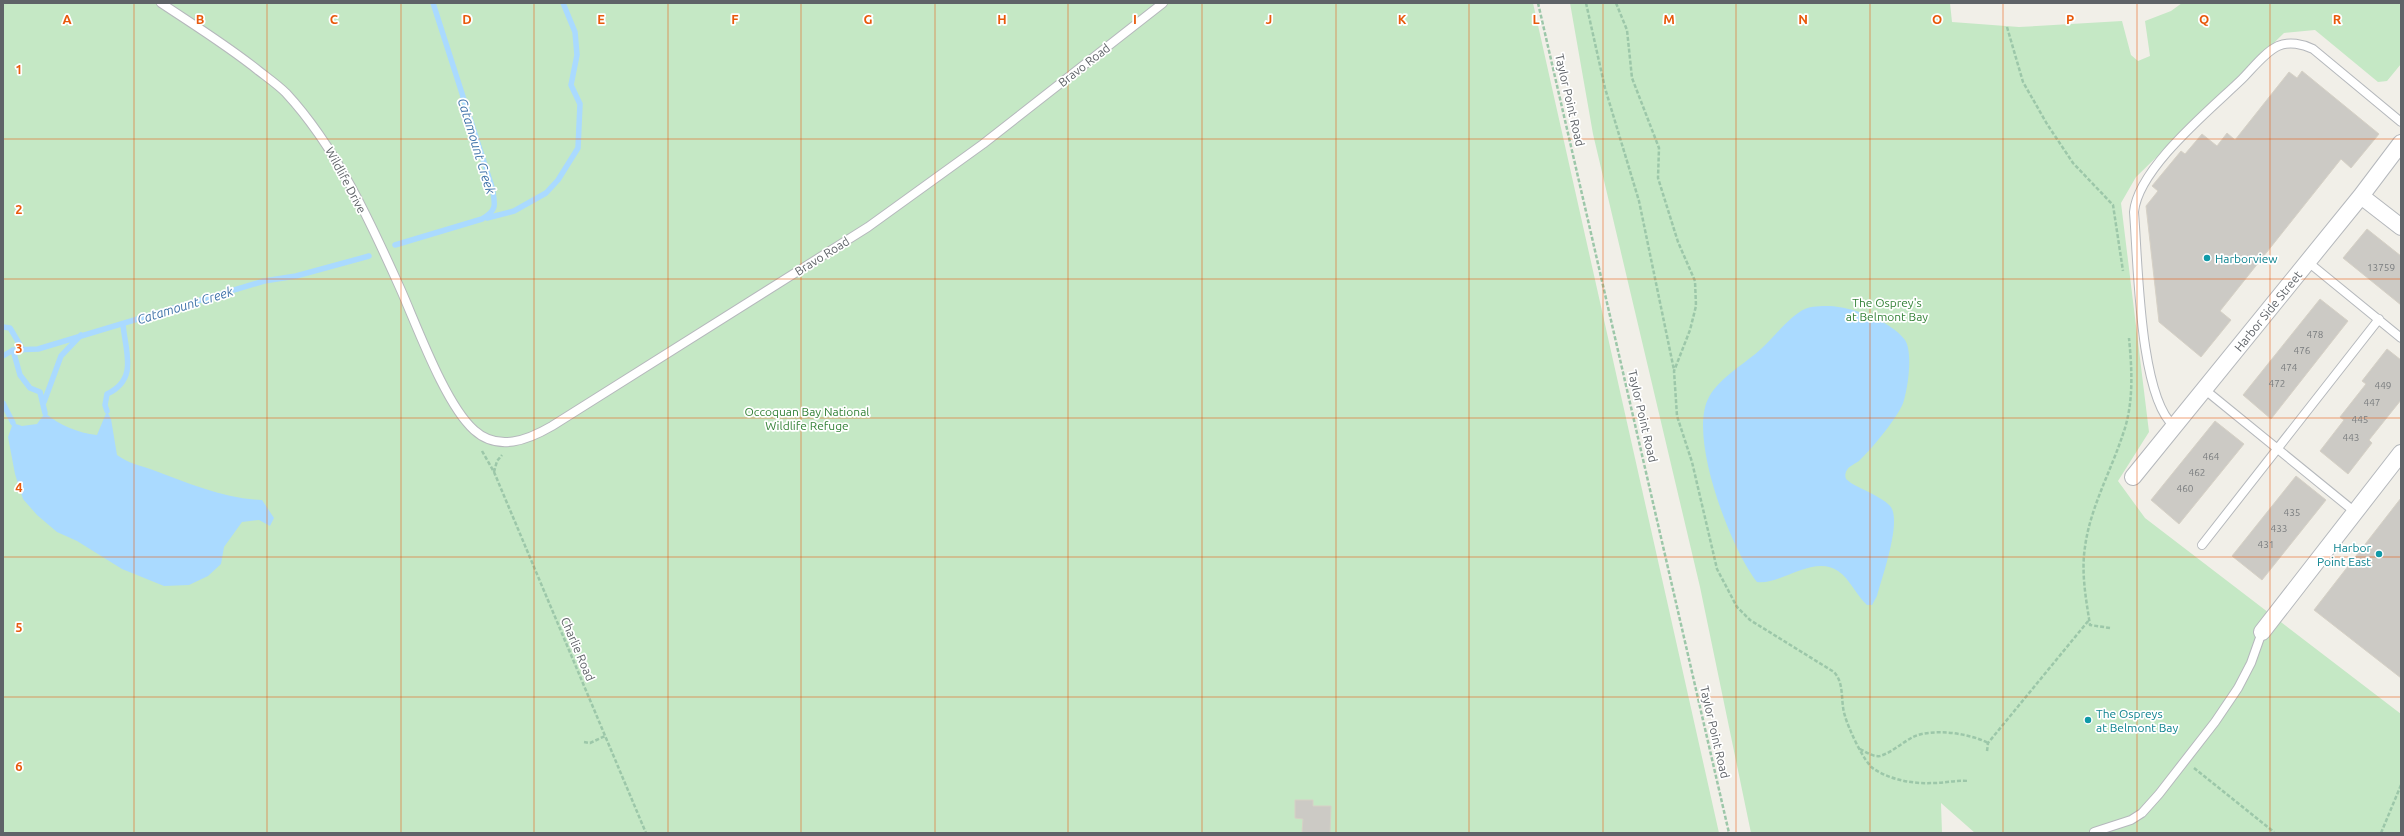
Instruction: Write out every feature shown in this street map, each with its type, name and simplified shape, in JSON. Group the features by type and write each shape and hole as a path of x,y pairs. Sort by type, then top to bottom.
{"street":[{"name":"Harbor Side Street","path":"2133,477 2308,262 2401,144"},
{"path":"2361,196 2401,228"},
{"path":"2262,632 2401,453"}],"lane":[{"name":"Wildlife Drive","path":"161,3 218,40 285,92 328,145 390,267 444,387 461,414"},
{"name":"Bravo Road","path":"461,414 474,430 491,440 509,443 531,438 552,426 868,227 983,144 1163,3"},
{"path":"2174,426 2168,422 2160,405 2150,372 2144,340 2134,212 2137,197 2147,178 2180,139 2279,46 2301,44 2313,49 2401,122"},
{"path":"2308,262 2401,338"},
{"path":"2202,545 2379,319"},
{"path":"2204,390 2355,512"},
{"path":"2094,832 2121,824 2142,813 2186,761 2238,688 2251,663 2262,632"}],"path":[{"name":"Taylor Point Road","path":"1538,3 1729,833"},
{"path":"1586,3 1605,88 1639,201 1674,371 1677,416 1692,462 1718,568 1737,606 1750,620 1834,672 1840,678 1844,714 1872,769 1909,783 1934,783 1956,780 1969,781"},
{"path":"1616,3 1627,30 1632,78 1659,148 1658,178 1678,242 1695,281 1696,306 1690,330 1674,371"},
{"path":"2007,27 2023,82 2047,124 2073,162 2112,205 2123,275"},
{"path":"2110,628 2090,625 2083,574 2085,547 2089,526 2124,433 2130,406 2132,387 2128,333"},
{"name":"Charlie Road","path":"494,472 646,833"},
{"path":"1987,751 1988,743 2089,619"},
{"path":"1860,748 1871,755 1880,756 1920,734 1942,733 1974,737 1988,743"},
{"path":"584,742 590,743 604,736"},
{"path":"2186,761 2274,832"},
{"path":"2381,833 2401,785"}],"green space":[{"name":"Occoquan Bay National Wildlife Refuge","path":"3,3 1533,3 1719,833 3,833"},
{"name":"The Osprey's at Belmont Bay","path":"1570,3 1950,3 1952,22 2019,27 2122,21 2131,55 2138,61 2150,56 2145,21 2171,11 2182,3 2401,3 2401,64 2387,81 2378,82 2315,30 2284,33 2136,177 2121,203 2149,432 2118,481 2145,518 2401,714 2401,833 1975,833 1941,803 1942,833 1751,833 1700,587 1593,134"}],"water":[{"path":"1829,306 1859,312 1890,326 1905,340 1909,353 1906,394 1902,406 1877,441 1859,461 1846,471 1845,474 1846,479 1851,483 1880,498 1890,506 1894,517 1894,528 1889,552 1877,596 1872,605 1867,605 1863,601 1842,574 1829,567 1818,566 1808,568 1776,580 1757,582 1735,545 1715,492 1708,464 1704,438 1704,415 1709,397 1720,383 1762,348 1794,316 1810,307"},
{"path":"107,411 111,419 117,455 130,462 207,490 234,497 262,500 274,518 270,526 259,520 242,522 224,547 221,564 208,576 189,585 164,586 122,569 77,541 57,532 37,515 23,499 15,474 8,437 13,423 22,426 37,424 45,413 69,428 97,435"}],"building":[{"name":"Harborview","path":"2302,71 2379,134 2351,168 2341,159 2220,311 2231,320 2201,357 2159,322 2146,206 2158,191 2152,186 2181,151 2185,154 2202,134 2217,146 2227,133 2235,140 2289,72 2297,78"},
{"path":"2367,229 2401,256 2401,305 2343,258"},
{"path":"2320,299 2348,321 2271,419 2243,395"},
{"path":"2387,349 2401,360 2401,400 2369,440 2372,443 2348,474 2320,451 2344,420 2340,417 2366,384 2362,381"},
{"path":"2215,421 2244,444 2179,524 2151,500"},
{"path":"2296,476 2326,500 2262,580 2232,556"},
{"name":"Harbor Point East","path":"2401,498 2401,678 2314,610"},
{"path":"1295,800 1313,800 1313,806 1331,806 1330,833 1302,833 1303,819 1295,818"}],"waterway":[{"name":"Catamount Creek","path":"395,245 482,219 491,213 494,206 492,187 433,3"},
{"path":"487,218 514,211 546,193 558,180 578,148 580,104 571,85 577,55 575,32 563,3"},
{"name":"Catamount Creek","path":"3,356 13,350 38,349 264,281 296,276 369,256"},
{"path":"107,411 105,405 107,394 117,388 123,381 127,372 128,364 123,324"},
{"path":"3,327 10,328 23,350"},
{"path":"44,402 61,356 81,335"},
{"path":"13,350 20,375 30,388 40,392 45,413"},
{"path":"3,403 13,423"}],"place":[{"name":"Harborview","path":"2207,258"},
{"name":"Harbor Point East","path":"2379,554"},
{"name":"The Ospreys at Belmont Bay","path":"2088,720"}]}
